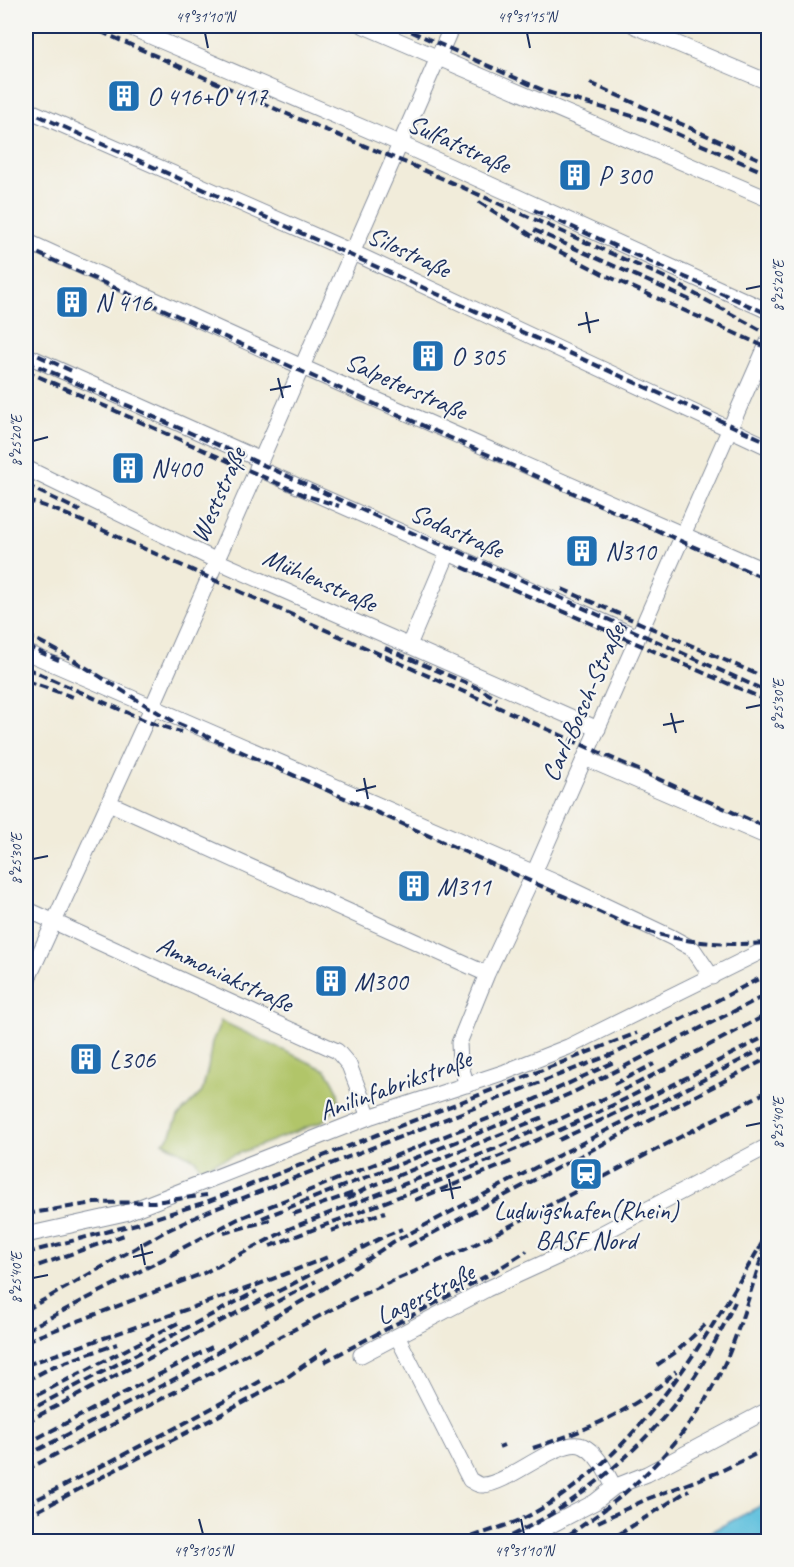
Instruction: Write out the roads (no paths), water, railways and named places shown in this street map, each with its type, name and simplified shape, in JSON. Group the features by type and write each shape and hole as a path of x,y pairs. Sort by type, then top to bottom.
{"street":[{"name":"Sulfatstraße","path":"127,26 401,144 768,311"},
{"path":"364,26 768,199"},
{"name":"Weststraße","path":"26,983 152,707 452,26"},
{"path":"635,26 768,82"},
{"name":"Silostraße","path":"26,109 352,252 768,447"},
{"name":"Salpeterstraße","path":"26,241 302,367 768,573"},
{"name":"Carl-Bosch-Straße","path":"467,1084 460,1064 459,1043 487,974 534,873 768,342"},
{"name":"Sodastraße","path":"26,355 448,553 638,637"},
{"name":"Mühlenstraße","path":"26,468 215,560 598,729"},
{"path":"409,645 448,553"},
{"path":"26,652 534,873 688,945 700,957 712,977"},
{"path":"585,758 768,837"},
{"path":"109,803 487,974"},
{"name":"Ammoniakstraße","path":"26,909 337,1052 349,1065 369,1117"},
{"name":"Anilinfabrikstraße","path":"26,1235 125,1213 369,1117 568,1047 768,948"},
{"name":"Lagerstraße","path":"361,1355 487,1289 560,1256 768,1146"},
{"path":"397,1336 470,1480 481,1486 496,1482 553,1452 569,1446 581,1445 591,1452 614,1487"},
{"path":"519,1542 595,1502 614,1487 646,1474 768,1410"}],"water":[{"path":"768,1502 768,1541 693,1541"}],"railway":[{"path":"88,26 294,117 421,169 664,277 768,334"},
{"path":"399,26 547,92 643,119 768,174"},
{"path":"590,83 768,163"},
{"path":"26,110 768,442"},
{"path":"479,202 545,244 605,275 768,348"},
{"path":"534,210 768,314"},
{"path":"534,230 690,300"},
{"path":"26,248 768,580"},
{"path":"26,350 72,371"},
{"path":"26,361 460,552 768,692"},
{"path":"26,371 304,495 339,506"},
{"path":"26,485 80,511"},
{"path":"26,500 98,528 768,828"},
{"path":"462,567 768,701"},
{"path":"562,589 768,679"},
{"path":"26,635 65,655 177,723 626,924 679,939 732,944 768,943"},
{"path":"26,646 61,661"},
{"path":"385,648 480,689 497,699"},
{"path":"26,668 151,723 181,732"},
{"path":"26,681 76,698"},
{"path":"26,1310 164,1232 207,1212 618,1052 768,974"},
{"path":"262,1218 489,1129 574,1092 768,994"},
{"path":"26,1341 204,1273 291,1228 497,1148 638,1083 768,1014"},
{"path":"26,1253 136,1224 206,1202 637,1033"},
{"path":"559,1140 640,1102 768,1035"},
{"path":"26,1456 190,1371 243,1335 323,1289 393,1242 768,1046"},
{"path":"408,1246 768,1058"},
{"path":"171,1254 238,1219 527,1103 614,1062"},
{"path":"614,1084 654,1064"},
{"path":"270,1246 509,1152 649,1087"},
{"path":"26,1470 354,1298 466,1249 768,1091"},
{"path":"347,1199 367,1188 546,1116"},
{"path":"415,1200 513,1161"},
{"path":"293,1214 353,1193"},
{"path":"26,1214 94,1203 154,1202 207,1195"},
{"path":"331,1231 385,1212"},
{"path":"224,1233 270,1220"},
{"path":"759,1250 768,1228"},
{"path":"26,1422 402,1229"},
{"path":"26,1270 127,1234"},
{"path":"460,1542 532,1514 570,1490 604,1462 636,1430 691,1358 762,1243"},
{"path":"557,1542 585,1524 636,1483 681,1435 700,1409 730,1351 764,1250"},
{"path":"26,1330 179,1251"},
{"path":"324,1362 492,1273 527,1251"},
{"path":"26,1365 257,1285 328,1257"},
{"path":"265,1308 316,1281"},
{"path":"26,1412 257,1291"},
{"path":"499,1542 542,1520 575,1498 612,1469 646,1437 691,1382 735,1302"},
{"path":"26,1401 178,1323"},
{"path":"657,1365 676,1352 705,1325"},
{"path":"26,1381 54,1366 117,1344"},
{"path":"26,1444 212,1347"},
{"path":"26,1517 258,1395 330,1347"},
{"path":"533,1448 609,1418 644,1397 676,1371"},
{"path":"26,1505 261,1381"},
{"path":"499,1447 504,1445"},
{"path":"598,1522 647,1499 719,1472 768,1448"},
{"path":"607,1542 689,1490"}],"place":[{"name":"O 416+O 417","path":"124,96"},
{"name":"P 300","path":"575,175"},
{"name":"N 416","path":"72,302"},
{"name":"O 305","path":"428,356"},
{"name":"N400","path":"128,468"},
{"name":"N310","path":"582,551"},
{"name":"M311","path":"414,886"},
{"name":"M300","path":"331,981"},
{"name":"L306","path":"86,1059"},
{"name":"Ludwigshafen(Rhein) BASF Nord","path":"586,1174"}]}
